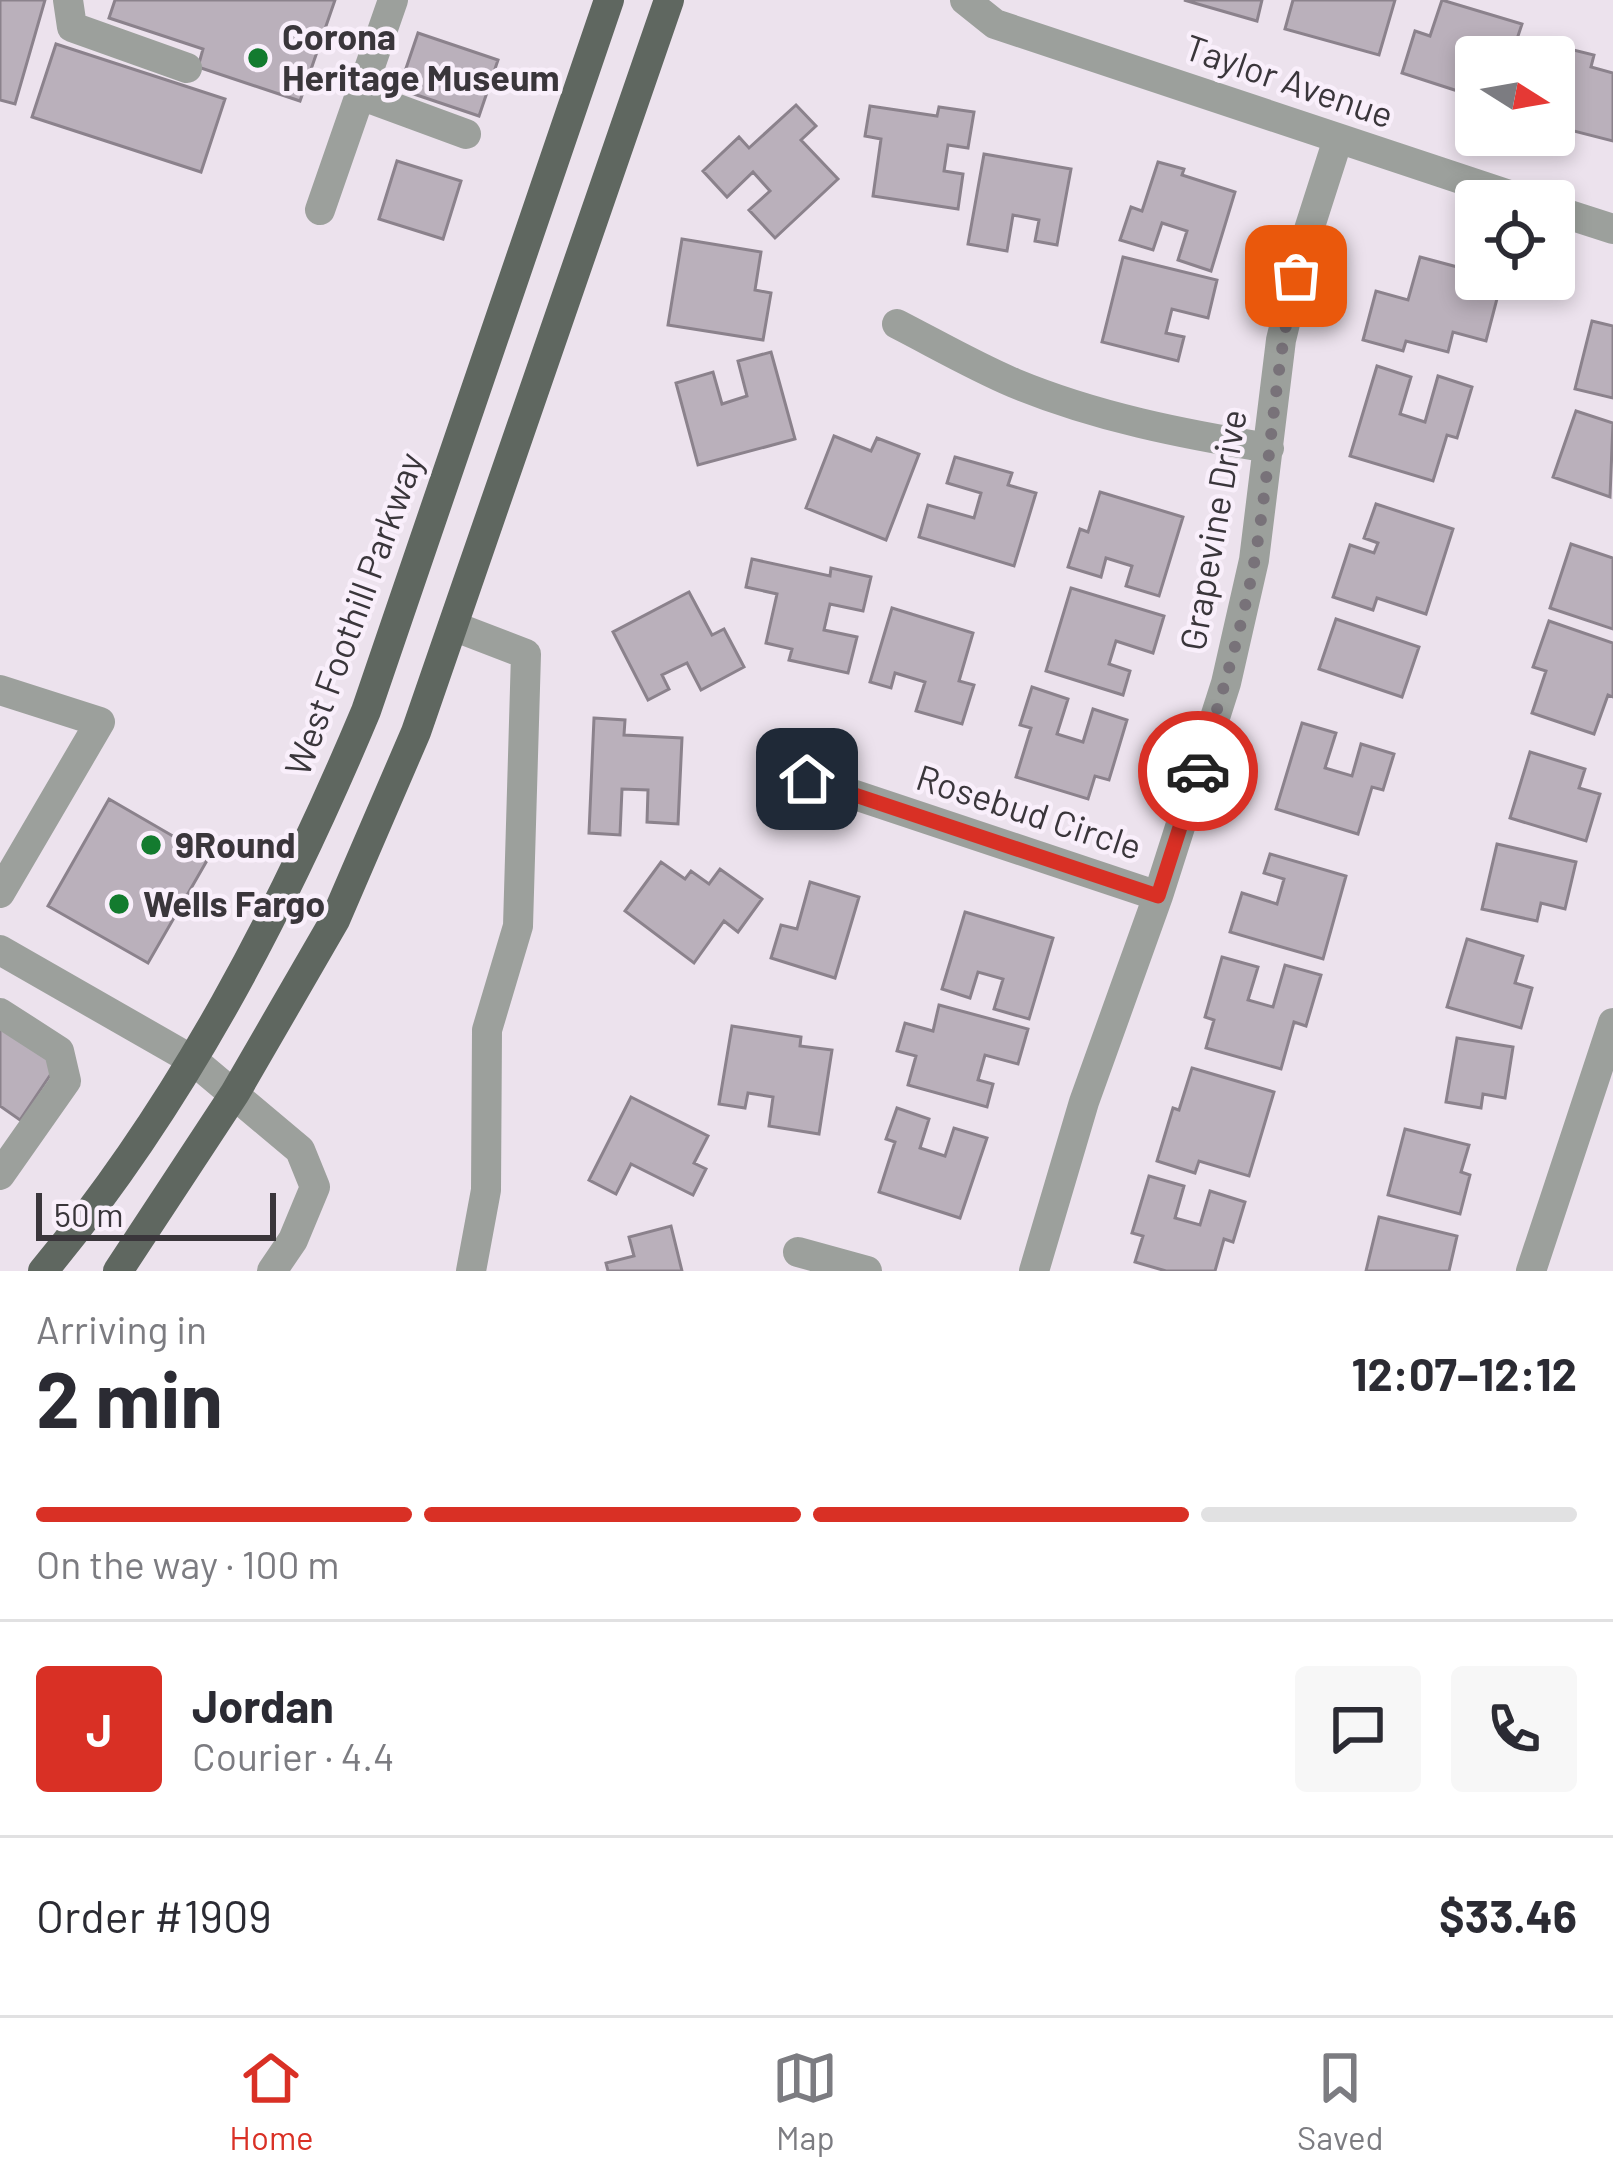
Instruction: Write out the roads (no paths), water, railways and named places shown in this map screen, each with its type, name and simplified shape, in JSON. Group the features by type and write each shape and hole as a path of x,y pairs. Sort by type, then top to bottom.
{"main road":[{"name":"West Foothill Parkway","path":"43,1271 194,1061 284,894 366,711 609,0"},
{"path":"118,1271 236,1094 334,920 416,732 669,0"}],"street":[{"path":"68,0 72,27 187,68"},
{"path":"320,209 393,0"},
{"name":"Taylor Avenue","path":"965,0 995,24 1462,180"},
{"path":"360,95 466,134"},
{"name":"Grapevine Drive","path":"1034,1271 1084,1102 1158,896 1226,683 1254,560 1286,321 1304,245 1338,140"},
{"path":"1575,217 1613,229"},
{"path":"897,324 1015,383 1115,417 1186,435 1269,448"},
{"path":"453,626 526,654 518,926 487,1030 486,1190 471,1271"},
{"path":"0,690 100,722 0,893"},
{"name":"Rosebud Circle","path":"807,779 1158,896"},
{"path":"0,950 194,1061 300,1150 315,1187 293,1240 272,1271"},
{"path":"0,1013 59,1051 66,1081 0,1174"},
{"path":"1532,1271 1613,1023"},
{"path":"798,1252 867,1271"}],"place":[{"name":"Corona Heritage Museum","path":"258,58"},
{"name":"9Round","path":"151,845"},
{"name":"Wells Fargo","path":"119,904"}]}
